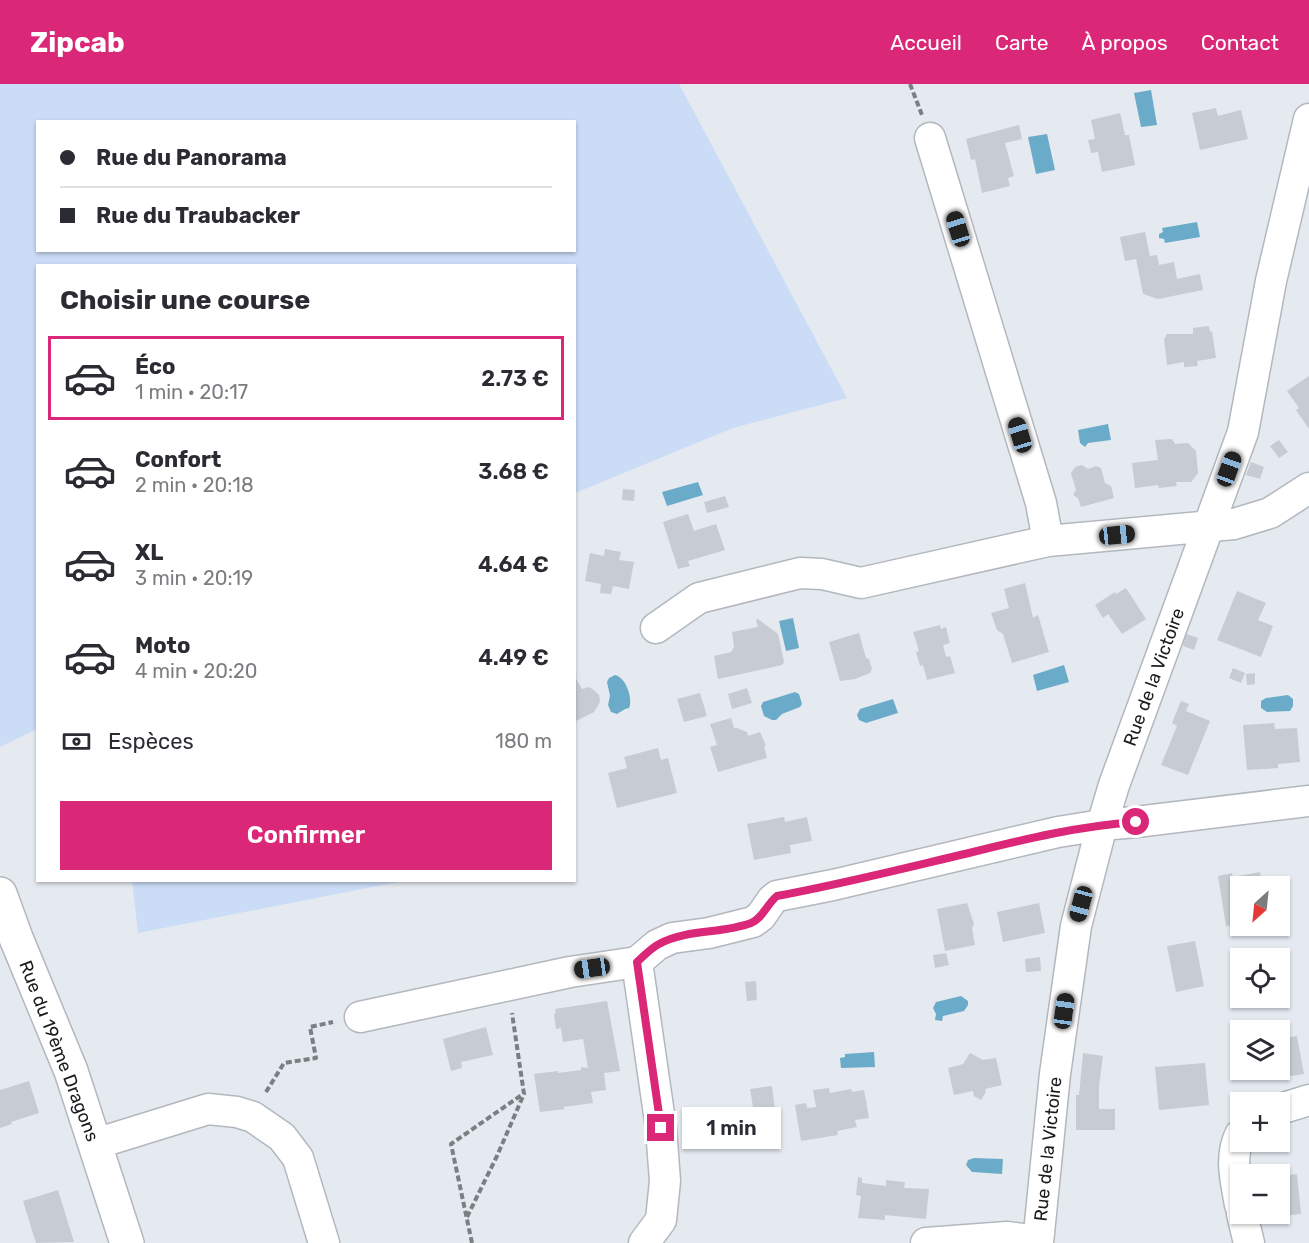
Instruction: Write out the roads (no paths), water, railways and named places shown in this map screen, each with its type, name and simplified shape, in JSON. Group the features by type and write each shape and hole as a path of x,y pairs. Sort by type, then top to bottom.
{"main road":[{"name":"Rue du 19ème Dragons","path":"0,894 8,942 71,1071 127,1243"}],"street":[{"name":"Rue de la Victoire","path":"1038,1242 1055,1074 1076,926 1102,825 1243,432 1271,281 1309,119"},
{"path":"930,138 1041,503 1048,542"},
{"path":"657,628 699,598 800,573 822,574 861,583 1048,542 1234,524 1270,513 1309,488"},
{"path":"360,1017 570,972 637,962 657,945 672,938 709,933 753,922 761,916 777,896 1058,832 1309,801"},
{"path":"637,962 661,1128 665,1181 661,1220 644,1243"},
{"path":"1290,1106 1309,1100"},
{"path":"94,1144 208,1109 237,1112 253,1117 282,1137 298,1158 324,1243"},
{"path":"1244,1224 1249,1243"},
{"path":"926,1243 1007,1237 1038,1242"}],"water":[{"path":"1151,90 1157,125 1141,127 1134,93"},
{"path":"1047,134 1055,170 1036,174 1028,137"},
{"path":"1197,222 1200,237 1165,243 1164,239 1159,238 1159,234 1163,232 1162,228"},
{"path":"1108,424 1111,440 1088,443 1085,447 1080,443 1078,430"},
{"path":"698,482 703,495 667,506 662,492"},
{"path":"793,618 799,648 786,651 779,621"},
{"path":"1064,665 1069,682 1037,691 1033,675"},
{"path":"615,675 626,685 630,700 629,708 617,714 611,712 608,705 610,696 607,682"},
{"path":"795,692 799,694 802,704 800,707 782,714 776,720 764,716 761,706 763,702"},
{"path":"1288,695 1293,699 1290,711 1267,712 1261,708 1261,701 1266,698"},
{"path":"893,699 898,713 866,723 859,720 857,715 860,709"},
{"path":"961,996 968,1001 964,1011 943,1016 942,1021 935,1020 936,1014 933,1008 936,1002"},
{"path":"874,1052 875,1067 841,1068 840,1058 845,1057 845,1054"},
{"path":"974,1158 1003,1159 1002,1174 972,1172 966,1165 968,1160"}]}
